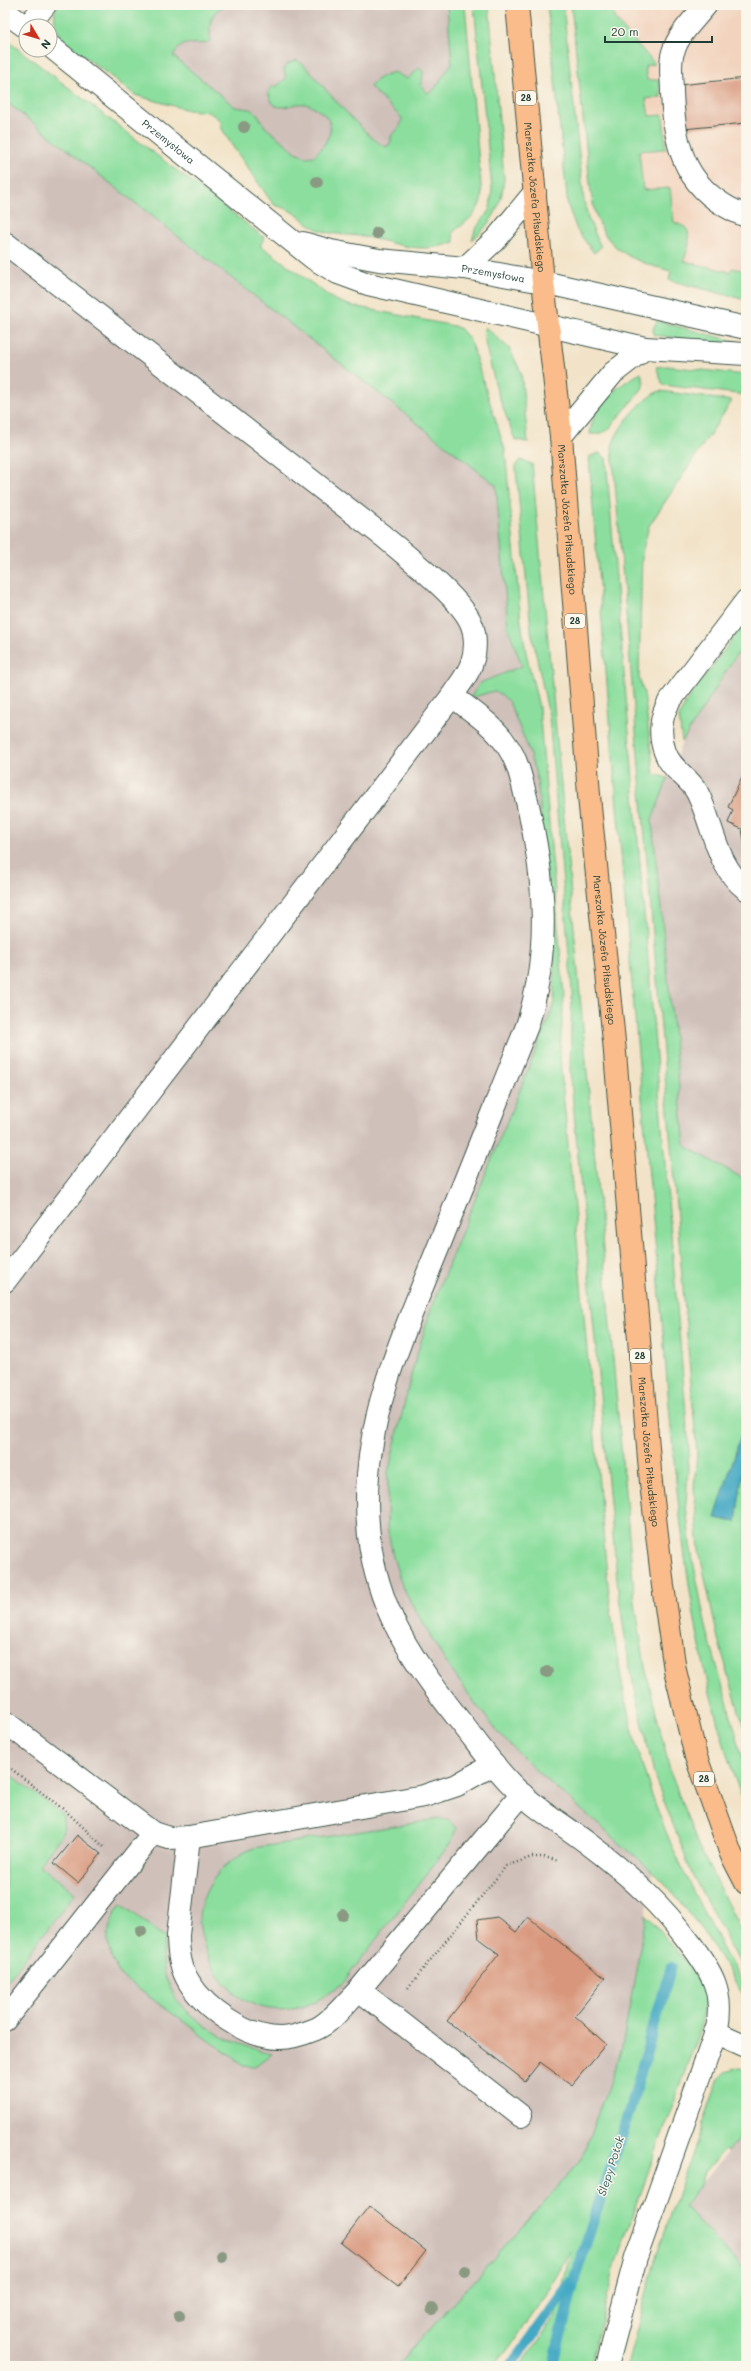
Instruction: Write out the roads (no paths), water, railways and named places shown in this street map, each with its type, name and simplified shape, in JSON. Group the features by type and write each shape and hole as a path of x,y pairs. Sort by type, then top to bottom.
{"main road":[{"name":"Marszałka Józefa Piłsudskiego","path":"517,5 543,282 560,436 590,807 614,1041 651,1483 662,1586 675,1670 696,1757 731,1854 746,1883"}],"street":[{"path":"34,18 45,5"},
{"path":"706,5 679,39 671,59 675,135 684,162 698,183 729,207 746,216"},
{"path":"5,12 18,20"},
{"name":"Przemysłowa","path":"58,53 286,238 338,273 368,284 454,302 548,326 645,348 746,354"},
{"path":"465,268 508,227 535,192"},
{"name":"Przemysłowa","path":"286,238 331,251 379,260 465,268 543,282 746,328"},
{"path":"5,244 383,536 436,581 466,614 474,630 475,640 473,662 452,696 5,1281"},
{"path":"560,436 613,373 645,348"},
{"path":"746,601 669,702 663,716 662,740 665,754 673,767 697,791 726,867 746,889"},
{"path":"452,696 486,723 508,746 519,769 534,833 541,875 544,926 542,962 538,994 528,1026 388,1371 368,1459 367,1501 369,1541 374,1573 386,1607 402,1639 431,1683 494,1764 522,1794 614,1864 648,1894 671,1919 702,1959 714,1980 720,2007 716,2032 636,2257 607,2366"},
{"path":"5,1722 153,1833 170,1838 189,1837 424,1796 456,1785 494,1764"},
{"path":"189,1837 178,1948 182,1969 204,2001 246,2030 280,2038 317,2029 359,1990 522,1794"},
{"path":"5,2020 153,1833"},
{"path":"359,1990 521,2116"},
{"path":"716,2032 746,2046"}],"water":[{"path":"746,1419 746,1445 736,1522 715,1518"}],"waterway":[{"name":"Ślepy Potok","path":"553,2366 575,2277 632,2102 671,1967"},
{"path":"510,2366 571,2282"}]}
